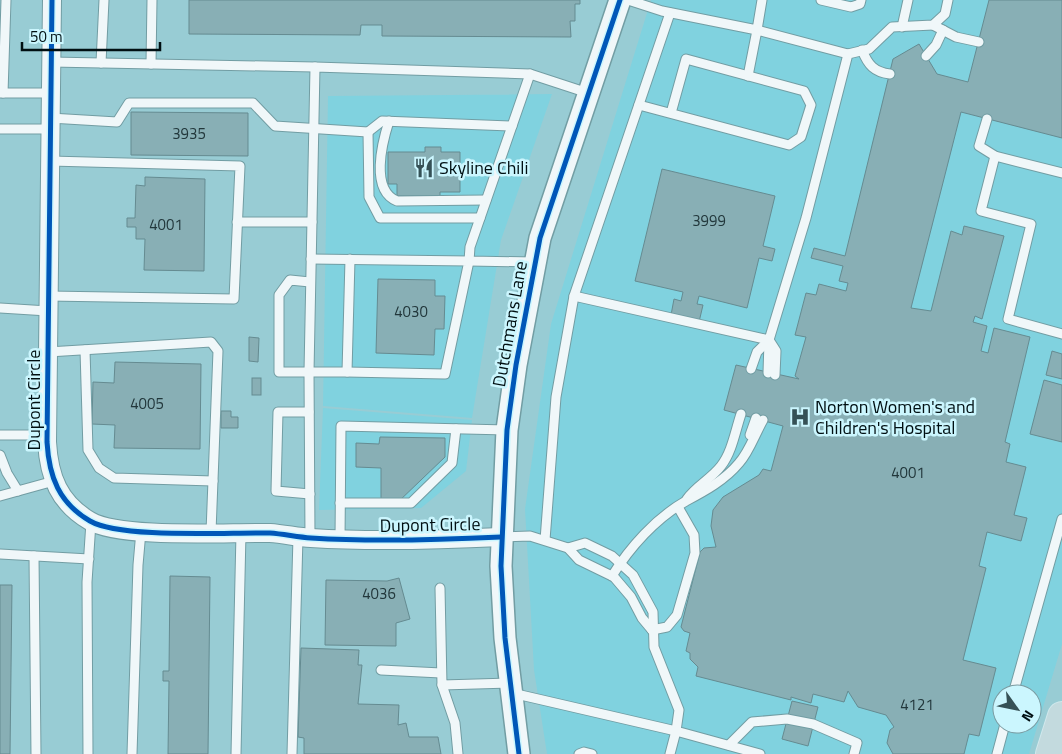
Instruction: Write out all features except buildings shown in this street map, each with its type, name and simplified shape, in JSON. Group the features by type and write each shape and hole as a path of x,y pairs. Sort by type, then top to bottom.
{"highway":[{"path":"1050,754 1062,716"}],"street":[{"name":"Dupont Circle","path":"52,0 47,435 48,465 64,501 91,522 104,527 141,531 241,533 340,539 501,537"},
{"name":"Dutchmans Lane","path":"519,754 505,638 501,537 507,430 534,262 540,238 620,0"}],"lane":[{"path":"6,0 1,92 51,93"},
{"path":"101,63 104,0"},
{"path":"152,0 152,64"},
{"path":"628,0 670,12 757,30 848,54 868,48 892,28 902,27 933,25 956,36 979,42"},
{"path":"748,76 762,0"},
{"path":"821,0 851,7 860,4 861,0"},
{"path":"902,27 908,0"},
{"path":"933,25 945,14 948,0"},
{"path":"544,540 556,397 574,296 670,12"},
{"path":"926,56 936,45 943,30"},
{"path":"862,50 866,62 877,72 890,74"},
{"path":"751,369 757,352 769,340 806,218 848,54"},
{"path":"639,105 789,145 801,137 811,105 804,91 686,59 671,113"},
{"path":"51,62 315,67 530,74 588,94"},
{"path":"292,754 304,537 310,494 308,372 315,67"},
{"path":"310,282 290,280 279,296 279,372 445,374 469,260 470,247 530,74"},
{"path":"0,129 50,123 117,122 129,103 253,103 275,126 314,130 368,132 382,121 512,126"},
{"path":"987,119 979,146 995,156 1062,174"},
{"path":"389,121 381,146 382,187 388,197 397,201 486,200"},
{"path":"368,132 369,197 380,218 480,218"},
{"path":"995,156 981,212 1031,224 1008,319 1062,334"},
{"path":"0,308 48,303 234,299 240,166 50,160"},
{"path":"237,222 312,222"},
{"path":"311,259 534,262"},
{"path":"347,372 350,259"},
{"path":"574,296 769,340 776,352 772,374"},
{"path":"48,352 211,342 218,351 211,532"},
{"path":"85,350 88,450 99,468 114,478 213,481"},
{"path":"309,412 278,412 276,491 310,494"},
{"path":"682,505 695,488 720,468 728,456 741,414"},
{"path":"612,576 620,562 644,533 682,505 704,493 739,463 759,419"},
{"path":"340,539 341,426 507,430"},
{"path":"340,503 411,503 452,463 456,429"},
{"path":"0,436 47,435"},
{"path":"0,455 7,473 18,491"},
{"path":"0,496 54,481"},
{"path":"652,630 667,628 677,615 695,553 694,535 682,505"},
{"path":"1016,684 1062,519"},
{"path":"88,754 89,560 91,522"},
{"path":"132,754 138,565 141,531"},
{"path":"236,754 241,533"},
{"path":"501,537 530,536 568,548 579,560 612,576 631,596 642,618 652,630"},
{"path":"568,548 585,543 620,562 633,575 652,612 654,647 679,710 670,754"},
{"path":"0,554 89,560"},
{"path":"34,556 36,754"},
{"path":"440,588 442,685 455,723 458,754"},
{"path":"382,670 441,673"},
{"path":"442,685 510,688 760,754"},
{"path":"729,746 752,722 787,719 813,724 857,743 854,754"},
{"path":"997,754 1002,734"},
{"path":"579,754 584,752 592,754"}],"shaded area":[{"name":"Norton Women's and Children's Hospital","path":"651,0 1062,0 1062,644 1042,711 1042,684 992,684 992,734 1035,734 1029,754 547,754 534,670 525,509 551,324"},
{"path":"552,94 501,240 472,418 323,406 328,96"},
{"path":"323,408 472,420 466,471 421,508 319,510"}],"cycle path":[{"path":"52,0 47,442 53,478 70,506 90,521 105,527 150,532 203,534 270,533 311,538 358,540 430,540 501,537"},
{"path":"519,754 505,638 501,566 507,430 516,365 540,238 620,0"}],"place":[{"name":"Skyline Chili","path":"424,168"},
{"name":"Norton Women's and Children's Hospital","path":"800,417"}]}
